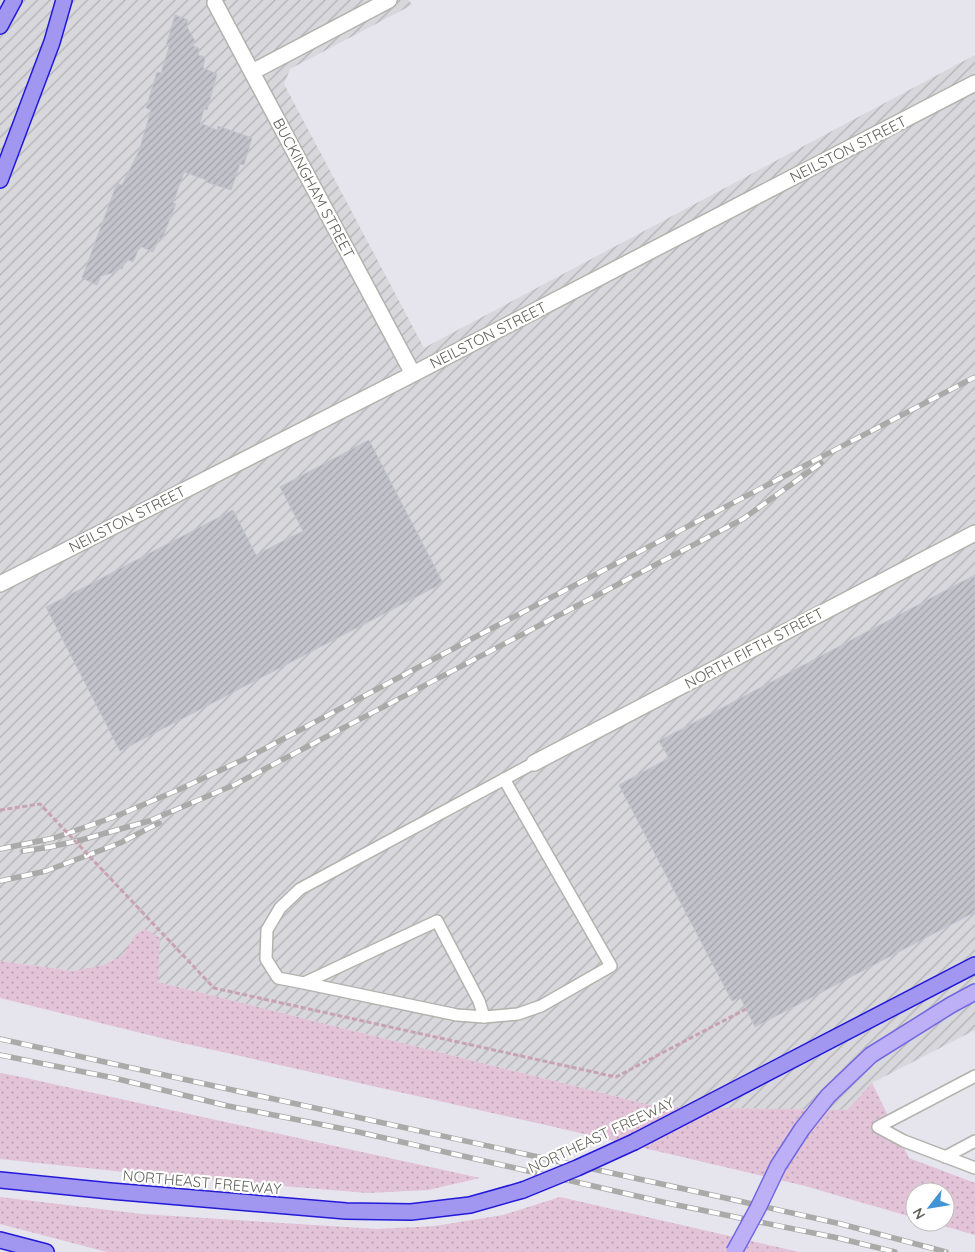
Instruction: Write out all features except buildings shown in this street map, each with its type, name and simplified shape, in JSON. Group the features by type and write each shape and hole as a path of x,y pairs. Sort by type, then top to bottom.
{"highway":[{"path":"0,26 14,0"},
{"path":"0,180 52,42 64,0"},
{"name":"NORTHEAST FREEWAY","path":"0,1180 346,1211 411,1212 470,1205 523,1190 634,1142 975,965"},
{"path":"0,1240 46,1252"}],"main road":[{"path":"734,1252 778,1166 802,1129 828,1096 871,1055 975,992"}],"street":[{"path":"252,72 389,0"},
{"name":"BUCKINGHAM STREET","path":"215,3 413,374"},
{"name":"NEILSTON STREET","path":"0,584 413,374 975,83"},
{"name":"NORTH FIFTH STREET","path":"534,763 975,533"}],"lane":[{"path":"504,779 611,966 540,1006 518,1014 484,1017 457,1015 278,978 266,959 266,930 280,908 300,889 504,779 534,763"},
{"path":"304,983 437,921 479,1001 484,1017"},
{"path":"975,1076 878,1127 904,1141 975,1168"},
{"path":"945,1157 975,1141"}],"path":[{"path":"0,810 40,804 214,988 616,1077 746,1009"}],"shaded area":[{"path":"0,0 409,0 412,5 290,69 284,84 424,348 975,55 975,1030 872,1083 847,1110 658,1107 158,982 0,961"},
{"path":"145,929 160,938 158,982 658,1107 847,1110 872,1083 909,1158 975,1183 975,1235 955,1229 955,1182 905,1182 905,1215 805,1186 546,1125 169,1040 0,998 0,961 74,971 104,965 123,955 136,934"},
{"path":"0,1073 480,1178 428,1190 368,1193 182,1178 0,1159"},
{"path":"0,1197 142,1214 377,1229 435,1226 503,1215 560,1197 799,1252 107,1252 0,1224"}],"railway":[{"path":"0,849 54,838 114,817 251,756 975,377"},
{"path":"23,851 81,840 149,821 234,785 743,519 821,463"},
{"path":"0,881 46,871 120,843 159,823"},
{"path":"0,1039 841,1224 946,1252"},
{"path":"0,1055 114,1078 228,1106 354,1131 667,1203 838,1238 895,1252"}]}
